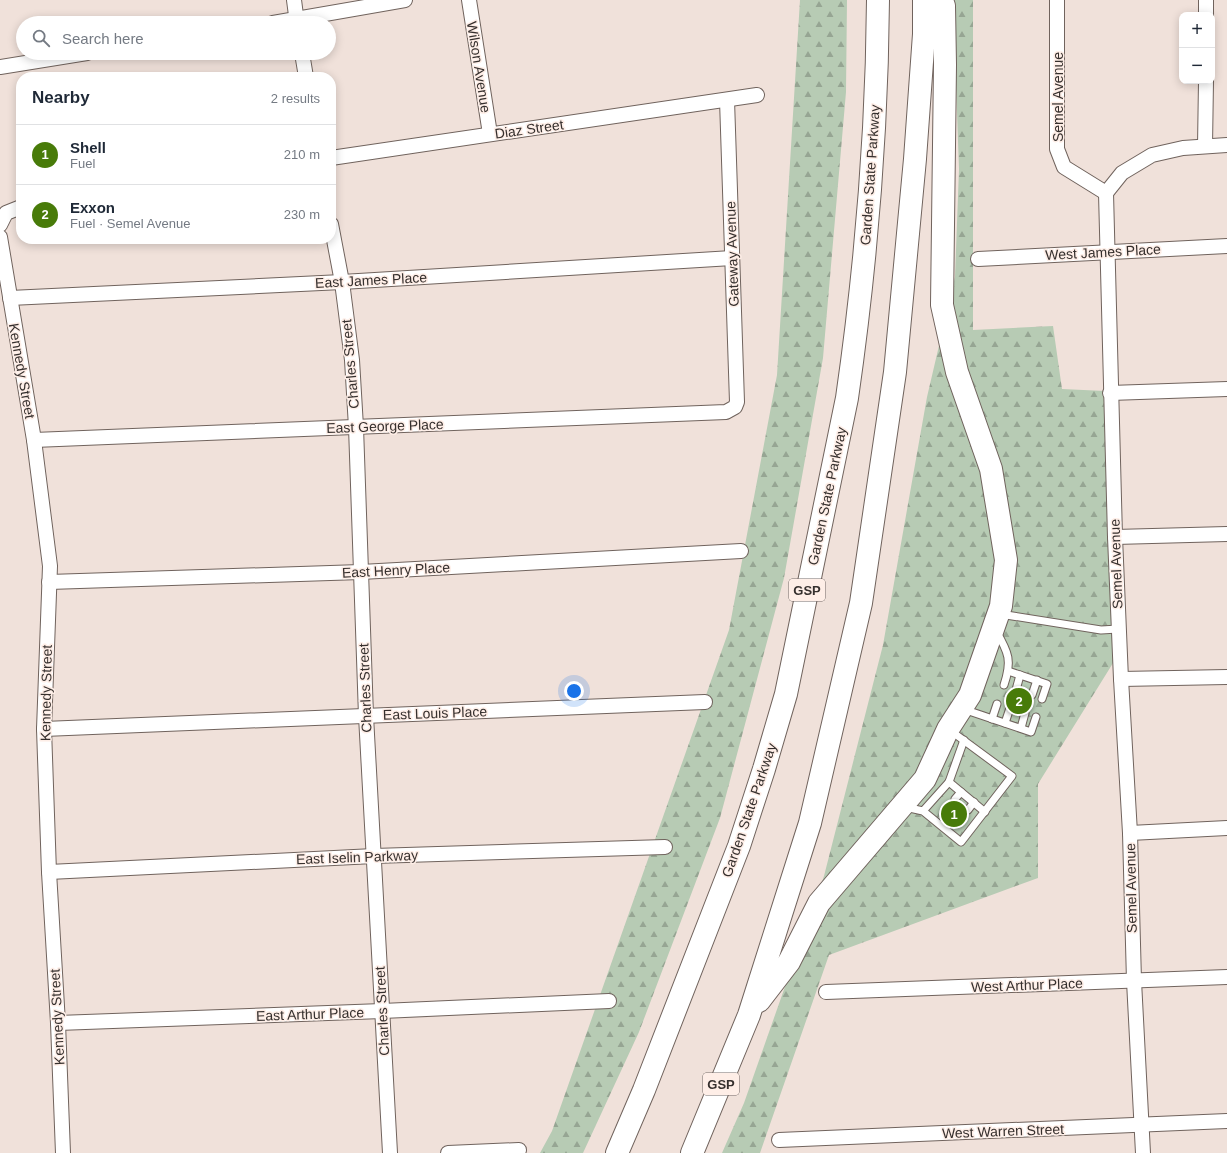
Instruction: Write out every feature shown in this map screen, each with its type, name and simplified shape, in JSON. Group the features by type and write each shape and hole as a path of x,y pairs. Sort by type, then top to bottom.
{"highway":[{"name":"Garden State Parkway","path":"618,1153 644,1090 738,846 764,770 786,694 847,398 854,352 872,167 878,0"},
{"name":"GSP","path":"692,1153 749,1015 810,823 861,603 895,372 915,159 924,34 924,0"},
{"path":"749,1015 789,962 819,903 913,809 925,779 956,735 962,708 970,695 1001,606 1006,560 991,469 957,372 942,305 945,65 944,6 942,0"}],"street":[{"path":"294,0 296,16"},
{"path":"322,16 404,0"},
{"name":"Wilson Avenue","path":"468,0 490,134"},
{"name":"Semel Avenue","path":"1057,0 1057,149 1064,167 1106,193 1110,393 1118,629 1130,833 1134,981 1143,1153"},
{"path":"1207,12 1210,0"},
{"path":"0,67 44,60"},
{"path":"303,60 305,72"},
{"path":"1206,84 1206,146"},
{"name":"Diaz Street","path":"336,157 757,95"},
{"name":"Gateway Avenue","path":"727,100 737,393 737,402 735,407"},
{"path":"1106,193 1122,173 1152,155 1183,148 1227,145"},
{"path":"0,225 6,214 16,209"},
{"name":"Kennedy Street","path":"0,237 34,440 50,566 44,729 49,872 58,1023 63,1153"},
{"name":"Charles Street","path":"335,244 342,282 352,360 356,428 366,716 390,1153"},
{"name":"West James Place","path":"978,259 1227,246"},
{"name":"East James Place","path":"10,298 342,282 732,258"},
{"path":"1110,393 1227,389"},
{"name":"East George Place","path":"34,440 714,413 726,412 735,407"},
{"path":"1115,537 1227,534"},
{"name":"East Henry Place","path":"49,582 361,572 741,551"},
{"path":"1121,679 1227,677"},
{"name":"East Louis Place","path":"44,729 706,702"},
{"path":"1130,833 1227,828"},
{"name":"East Iselin Parkway","path":"49,872 374,856 665,847"},
{"name":"West Arthur Place","path":"826,992 1227,977"},
{"name":"East Arthur Place","path":"58,1023 609,1001"},
{"name":"West Warren Street","path":"779,1140 1227,1121"},
{"path":"448,1153 520,1150"}],"lane":[{"path":"1004,685 1008,671 1007,650 996,620 1101,630 1118,629"},
{"path":"1008,671 1047,684 1042,699"},
{"path":"1016,690 1020,675"},
{"path":"1032,695 1036,680"},
{"path":"992,719 997,704"},
{"path":"962,708 1032,732 1036,717"},
{"path":"1005,723 1010,708"},
{"path":"1021,728 1025,714"},
{"path":"956,735 1012,776 986,812 961,842 951,830 938,820 913,809 949,782 956,735"},
{"path":"949,782 986,812"},
{"path":"955,799 961,792"},
{"path":"968,810 974,802"}],"green space":[{"path":"800,0 847,0 846,92 823,358 784,578 720,818 639,1032 583,1153 540,1153 552,1131 729,630 777,375"},
{"path":"953,0 973,0 973,330 1053,326 1062,389 1105,391 1118,655 1038,784 1038,878 829,955 760,1153 722,1153 744,1103 824,876 883,645 927,397 955,277 959,169"}],"place":[{"name":"Exxon","path":"1019,701"},
{"name":"Shell","path":"954,814"}]}
